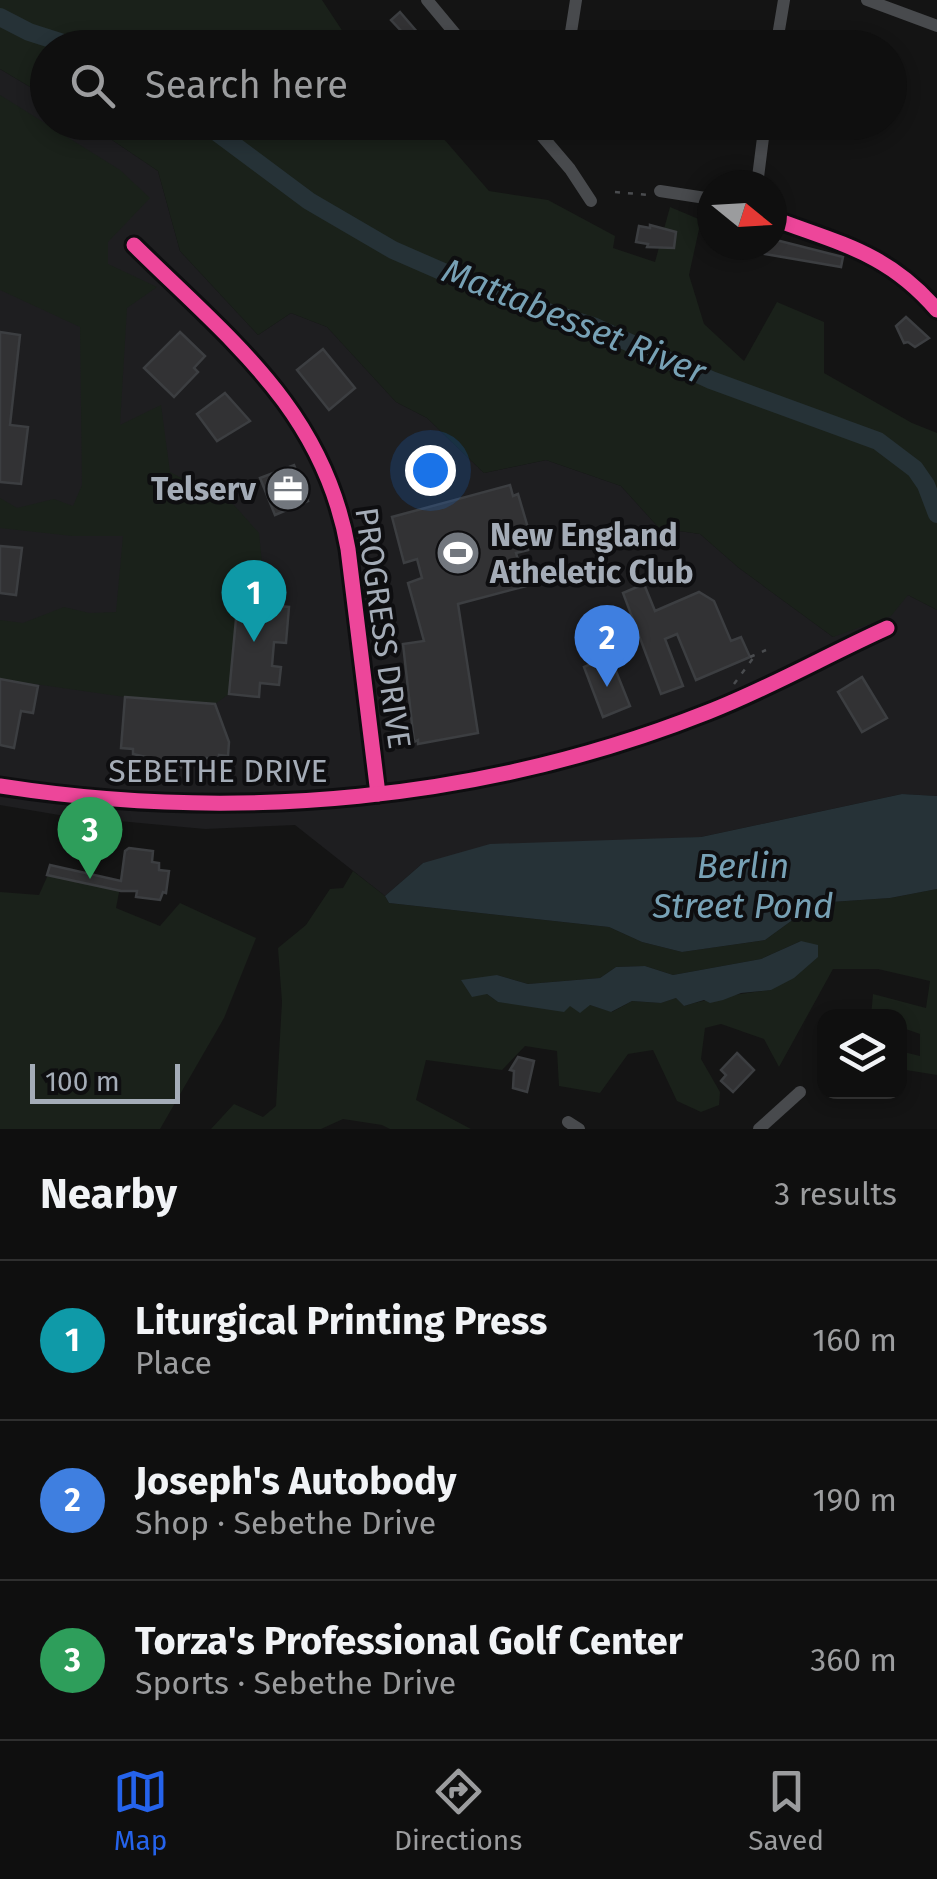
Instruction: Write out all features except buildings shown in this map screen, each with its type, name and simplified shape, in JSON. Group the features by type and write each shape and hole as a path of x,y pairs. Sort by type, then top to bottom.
{"street":[{"path":"427,0 452,30"},
{"path":"571,30 576,0"},
{"path":"779,30 784,0"},
{"path":"867,0 937,26"},
{"path":"545,140 591,201"},
{"path":"759,170 763,140"},
{"path":"659,194 697,198"},
{"path":"787,224 881,259 902,273 937,310"},
{"name":"PROGRESS DRIVE","path":"134,245 263,374 298,418 326,469 348,549 378,794"},
{"name":"SEBETHE DRIVE","path":"0,786 91,799 274,804 378,794 494,776 628,741 746,697 886,628"},
{"path":"759,1129 800,1092"}],"path":[{"path":"615,192 659,194"},
{"path":"750,656 766,650"},
{"path":"734,684 757,654"}],"shaded area":[{"path":"0,0 322,0 342,30 30,30 30,87 0,69"},
{"path":"0,69 30,87 30,140 112,140 158,171 180,251 258,335 291,313 327,327 396,402 427,418 484,473 546,460 621,486 659,528 700,534 739,568 833,637 908,595 937,610 937,796 902,794 701,837 601,843 423,863 385,896 295,825 205,829 65,816 0,805"},
{"path":"0,95 30,114 30,140 72,140 120,170 150,198 108,242 108,264 157,287 127,308 120,425 161,405 170,472 234,505 259,533 262,563 239,587 229,694 215,704 125,697 0,679 0,620 23,623 64,607 89,613 116,612 123,536 72,536 0,528 0,498 17,508 54,499 73,506 82,485 80,327 0,290"},
{"path":"112,140 445,140 489,191 548,200 615,236 613,248 655,262 670,207 697,218 689,275 704,324 744,361 777,302 824,322 824,373 937,433 937,610 908,595 891,616 833,637 739,568 700,534 659,528 621,486 546,460 484,473 427,418 396,402 327,327 291,313 258,335 180,251 158,171"},
{"path":"51,868 121,882 116,908 160,926 180,903 256,938 224,1018 160,1129 0,1129 0,892 39,895"},
{"path":"353,871 389,903 609,927 642,942 682,952 765,940 816,903 890,898 937,889 937,1075 907,1070 907,1053 920,1056 920,1034 907,1029 907,1009 872,1009 873,994 926,1008 930,981 878,969 833,969 779,1067 764,1039 721,1024 705,1028 701,1059 720,1092 719,1105 701,1112 677,1101 653,1050 628,1054 600,1093 559,1086 557,1051 525,1046 502,1070 426,1060 416,1100 471,1129 390,1129 343,1119 321,1129 211,1129 234,1104 263,1117 276,1106 282,1002 278,948 306,925 330,889 343,888","holes":["801,941 771,990 684,1006 676,998 661,1003 632,1001 612,1012 590,1005 498,1002 487,994 497,975 528,984 600,978 616,967 645,966 673,975 761,959"]}],"water":[{"name":"Berlin Street Pond","path":"902,794 937,796 937,889 890,898 816,903 765,940 682,952 642,942 609,927 389,903 385,896 423,863 490,844 701,837"},
{"path":"801,941 818,945 818,957 794,978 771,990 684,1006 676,998 661,1003 632,1001 611,1012 590,1005 580,1013 570,1006 564,1012 498,1002 487,994 472,997 461,980 497,975 528,984 600,978 616,967 645,966 673,975 761,959"}],"waterway":[{"name":"Mattabesset River","path":"0,17 30,32"},
{"name":"Mattabesset River","path":"227,140 309,201 393,250 503,298 593,326 711,380 878,441 915,469 937,514"}],"cycle path":[{"path":"787,223 881,262 937,310"},
{"path":"134,245 268,380 318,456 336,500 348,549 378,794"},
{"path":"0,786 179,803 359,796 448,784 536,766 623,742 708,712 887,628"}],"place":[{"name":"Telserv","path":"288,489"},
{"name":"New England Atheletic Club","path":"458,553"},
{"name":"Liturgical Printing Press","path":"254,642"},
{"name":"Joseph's Autobody","path":"607,687"},
{"name":"Torza's Professional Golf Center","path":"90,879"}]}
